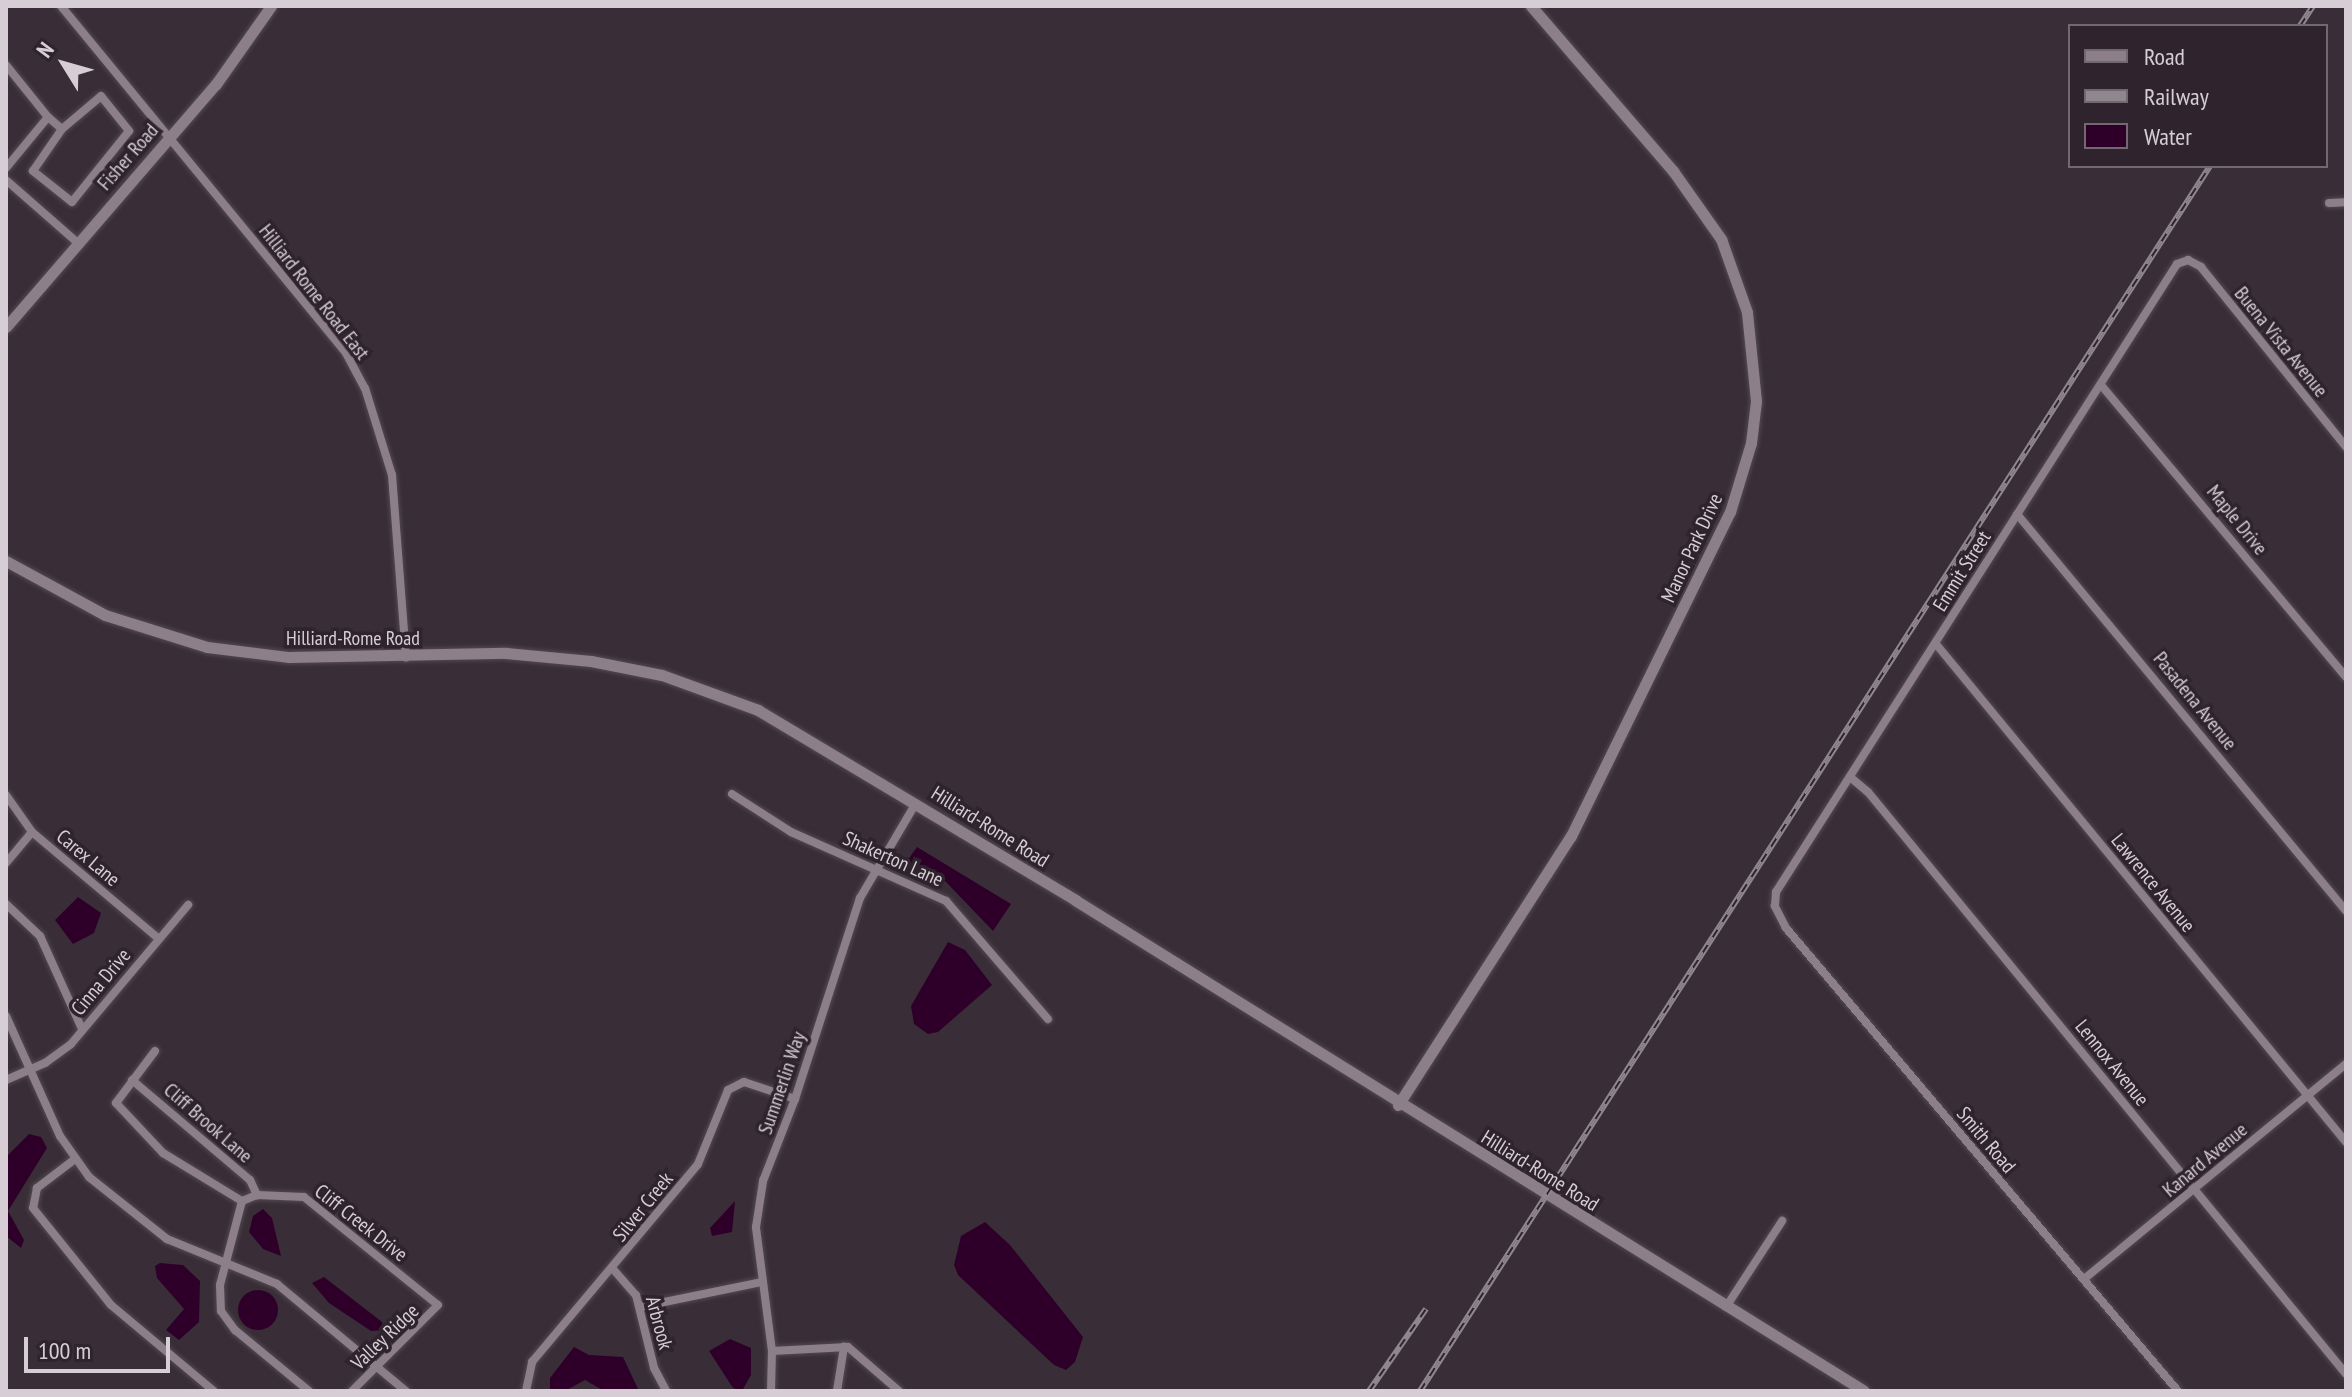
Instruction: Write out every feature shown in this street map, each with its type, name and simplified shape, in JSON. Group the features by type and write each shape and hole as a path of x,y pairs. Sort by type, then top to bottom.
{"main road":[{"name":"Fisher Road","path":"6,327 169,138 271,6"},
{"name":"Manor Park Drive","path":"1398,1105 1571,836 1730,512 1751,443 1756,401 1747,312 1721,239 1673,171 1531,6"},
{"name":"Hilliard-Rome Road","path":"6,561 91,609 173,640 289,657 524,654 662,675 758,710 916,803 1725,1308 1864,1391"}],"street":[{"name":"Hilliard Rome Road East","path":"61,6 346,353 365,388 392,475 406,657"},
{"path":"6,65 48,117 62,129"},
{"path":"101,96 129,131 72,202 33,171 62,129 101,96"},
{"path":"6,168 48,117"},
{"path":"6,180 78,243"},
{"path":"2329,203 2346,202"},
{"name":"Emmit Street","path":"1775,906 1782,879 1936,644 2172,270 2188,260"},
{"name":"Buena Vista Avenue","path":"2188,260 2201,267 2346,447"},
{"name":"Maple Drive","path":"2101,385 2346,677"},
{"name":"Pasadena Avenue","path":"2017,514 2346,911"},
{"name":"Lawrence Avenue","path":"1936,644 2346,1142"},
{"name":"Lennox Avenue","path":"1850,777 1868,792 2346,1374"},
{"name":"Shakerton Lane","path":"732,794 791,832 877,866 946,901 1048,1019"},
{"name":"Carex Lane","path":"6,795 32,832 158,938"},
{"name":"Summerlin Way","path":"771,1391 772,1351 756,1227 763,1181 795,1099 860,898 916,803"},
{"path":"6,863 32,832"},
{"path":"6,904 40,936 82,1029"},
{"name":"Cinna Drive","path":"6,1080 57,1056 188,905"},
{"name":"Smith Road","path":"1775,906 1786,928 2178,1391"},
{"path":"6,1016 75,1159 133,1215 167,1239 227,1260 277,1284 406,1391"},
{"path":"155,1051 116,1103 163,1153 242,1201 219,1300 227,1322 309,1391"},
{"name":"Kanard Avenue","path":"2084,1279 2346,1064"},
{"name":"Cliff Brook Lane","path":"132,1080 250,1180 257,1195"},
{"name":"Silver Creek","path":"526,1391 532,1362 698,1164 728,1090 744,1082 795,1099"},
{"path":"75,1159 37,1188 33,1208 111,1305 214,1391"},
{"name":"Cliff Creek Drive","path":"242,1201 257,1195 304,1197 438,1305"},
{"path":"1725,1308 1782,1221"},
{"name":"Arbrook","path":"613,1269 640,1307 654,1368 666,1391"},
{"path":"640,1307 762,1282"},
{"name":"Valley Ridge","path":"352,1391 375,1365 427,1322 438,1305"},
{"path":"772,1351 844,1347 855,1350 899,1391"},
{"path":"837,1391 844,1347"}],"water":[{"path":"917,847 1011,904 993,931 946,882 907,861"},
{"path":"78,897 101,913 94,933 73,944 55,920"},
{"path":"948,942 965,950 992,985 938,1032 928,1034 914,1024 911,1006"},
{"path":"29,1134 41,1137 47,1148 8,1211 24,1240 21,1248 6,1236 6,1157"},
{"path":"735,1201 732,1232 712,1236 710,1228"},
{"path":"263,1209 272,1218 281,1256 263,1249 249,1232 253,1216"},
{"path":"985,1222 1010,1245 1083,1337 1075,1362 1066,1370 1054,1365 958,1275 954,1265 961,1236"},
{"path":"160,1263 183,1265 200,1281 199,1322 179,1340 166,1330 184,1309 157,1278 155,1266"},
{"path":"324,1277 382,1322 384,1330 371,1331 329,1303 312,1283"},
{"path":"258,1290 272,1296 278,1310 272,1324 258,1330 244,1324 238,1310 244,1296"},
{"path":"730,1339 751,1348 751,1375 742,1391 733,1388 709,1351"},
{"path":"574,1347 589,1355 623,1357 639,1391 604,1391 585,1380 565,1391 550,1391 550,1378"}],"railway":[{"path":"2301,24 2313,6"},
{"path":"1420,1391 2209,168"},
{"path":"1369,1391 1426,1309"}]}
